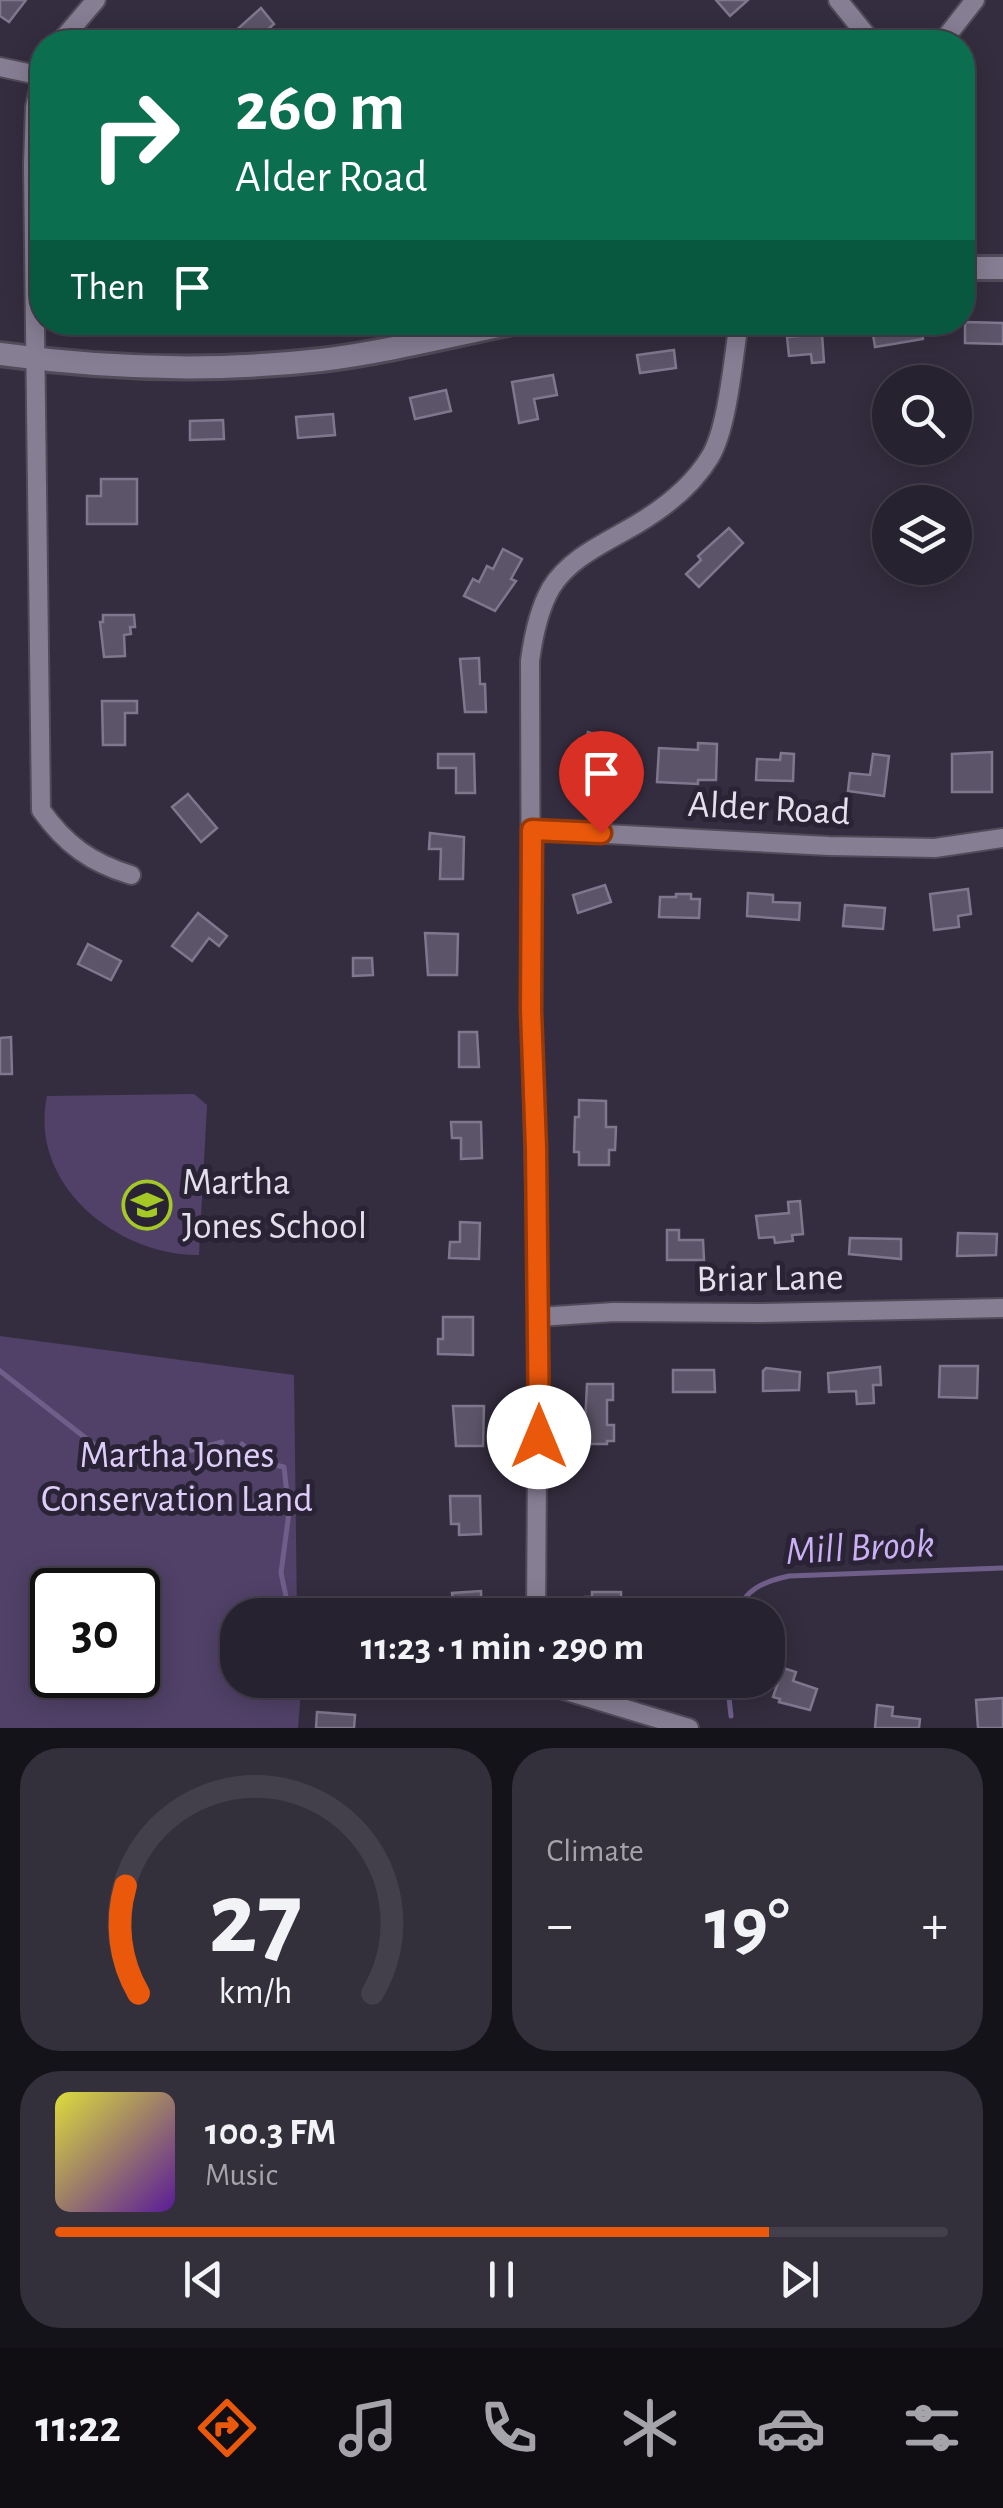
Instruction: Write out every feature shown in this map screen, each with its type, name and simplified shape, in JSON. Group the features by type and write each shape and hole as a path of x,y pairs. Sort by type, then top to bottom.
{"street":[{"path":"70,30 96,0"},
{"path":"838,0 862,30"},
{"path":"951,30 975,0"},
{"path":"0,67 30,73"},
{"path":"975,268 1003,268"},
{"path":"35,335 41,810 60,836 86,857 131,876"},
{"path":"0,354 144,367 285,363 378,351 455,335"},
{"path":"536,1598 538,1317 531,1010 530,661 534,636 551,588 570,566 674,498 693,481 712,454 738,335"},
{"name":"Alder Road","path":"532,830 864,847 936,848 1003,838"},
{"name":"Briar Lane","path":"538,1317 614,1312 1003,1308"},
{"path":"592,1698 689,1728"}],"green space":[{"path":"194,1094 207,1105 199,1255 168,1252 110,1229 65,1186 51,1159 45,1128 47,1096"},
{"name":"Martha Jones Conservation Land","path":"0,1336 294,1375 297,1598 220,1598 220,1698 300,1698 298,1728 0,1728"}],"building":[{"path":"0,0 26,0 9,22 0,16"},
{"path":"716,0 748,0 730,16"},
{"path":"261,8 274,24 267,30 236,30"},
{"path":"975,322 1003,323 1003,344 965,343 965,335 975,335"},
{"path":"822,335 824,362 812,363 811,354 789,356 787,337"},
{"path":"873,335 922,335 923,339 875,347"},
{"path":"674,350 676,368 640,373 637,355"},
{"path":"553,375 557,395 534,399 538,419 519,423 512,382"},
{"path":"446,390 451,411 415,419 410,398"},
{"path":"333,414 335,435 298,438 296,417"},
{"path":"223,420 224,439 190,440 190,421"},
{"path":"101,479 137,479 137,524 87,524 87,496 101,496"},
{"path":"729,528 743,543 699,587 686,574 701,560 698,556"},
{"path":"503,549 522,559 511,579 516,581 495,611 464,596 473,579 479,582 487,566 493,569"},
{"path":"103,615 134,615 135,627 130,627 131,634 124,635 125,656 104,657 100,622"},
{"path":"479,658 486,712 465,712 460,659"},
{"path":"102,701 137,701 137,713 125,713 125,745 103,745"},
{"path":"588,732 600,736 595,749 614,755 607,774 571,762 577,742 584,744"},
{"path":"698,743 717,744 716,780 698,780 698,784 657,782 659,748 698,750"},
{"path":"992,752 992,792 952,792 952,754"},
{"path":"781,753 794,754 793,781 756,780 757,759 780,760"},
{"path":"438,754 474,754 475,793 456,793 456,768 438,768"},
{"path":"873,754 889,756 884,796 848,791 850,773 870,775"},
{"path":"188,794 217,828 201,842 172,807"},
{"path":"430,833 464,837 463,879 440,879 441,849 429,849"},
{"path":"605,885 611,902 578,913 573,895"},
{"path":"968,889 971,914 958,916 959,927 934,930 930,894"},
{"path":"748,893 773,895 773,902 800,903 799,920 747,916"},
{"path":"691,894 691,899 700,899 699,918 659,917 660,897"},
{"path":"845,905 885,908 883,929 843,926"},
{"path":"198,913 227,936 219,946 209,938 192,961 172,946"},
{"path":"425,933 458,934 457,975 428,975"},
{"path":"88,944 121,961 111,980 78,964"},
{"path":"353,958 372,958 373,975 353,976"},
{"path":"459,1032 477,1032 479,1067 459,1067"},
{"path":"11,1037 12,1074 0,1074 0,1038"},
{"path":"579,1100 606,1101 606,1127 616,1127 615,1150 609,1150 609,1165 579,1165 579,1152 574,1152"},
{"path":"451,1122 481,1122 482,1158 461,1159 461,1138 452,1138"},
{"path":"800,1201 803,1234 792,1235 793,1241 775,1243 774,1237 759,1238 756,1216 789,1213 788,1202"},
{"path":"460,1222 480,1223 479,1259 449,1258 450,1242 460,1242"},
{"path":"667,1230 679,1230 679,1240 703,1240 704,1260 667,1260"},
{"path":"958,1233 997,1234 996,1255 957,1256"},
{"path":"850,1238 901,1239 901,1259 849,1254"},
{"path":"443,1317 473,1317 473,1355 438,1354"},
{"path":"940,1366 978,1366 977,1398 939,1397"},
{"path":"880,1367 881,1385 873,1385 874,1403 857,1404 856,1391 829,1392 828,1373"},
{"path":"766,1368 800,1372 799,1390 763,1391"},
{"path":"673,1370 714,1370 715,1392 673,1392"},
{"path":"587,1384 613,1384 613,1400 607,1400 607,1425 614,1425 614,1441 607,1444 584,1444"},
{"path":"453,1406 484,1406 483,1446 456,1446"},
{"path":"450,1496 480,1496 481,1534 459,1535 459,1524 451,1524"},
{"path":"481,1591 481,1598 452,1598 452,1593"},
{"path":"592,1592 621,1592 621,1598 585,1598 592,1597"},
{"path":"785,1669 796,1672 793,1681 817,1689 810,1710 779,1702 776,1698 785,1698"},
{"path":"1003,1698 1003,1728 978,1728 976,1700"},
{"path":"877,1705 893,1707 892,1716 920,1719 919,1728 875,1728"},
{"path":"317,1712 355,1715 354,1728 316,1728"}],"waterway":[{"path":"0,1371 124,1468 222,1442"},
{"path":"242,1444 261,1462 284,1467 289,1512 281,1573 286,1598"},
{"name":"Mill Brook","path":"745,1598 764,1584 789,1576 1003,1568"},
{"name":"Mill Brook","path":"729,1698 731,1716"}],"place":[{"name":"Martha Jones School","path":"147,1205"}],"route":[{"path":"539,1437 531,1010 532,830 601,833"}]}
